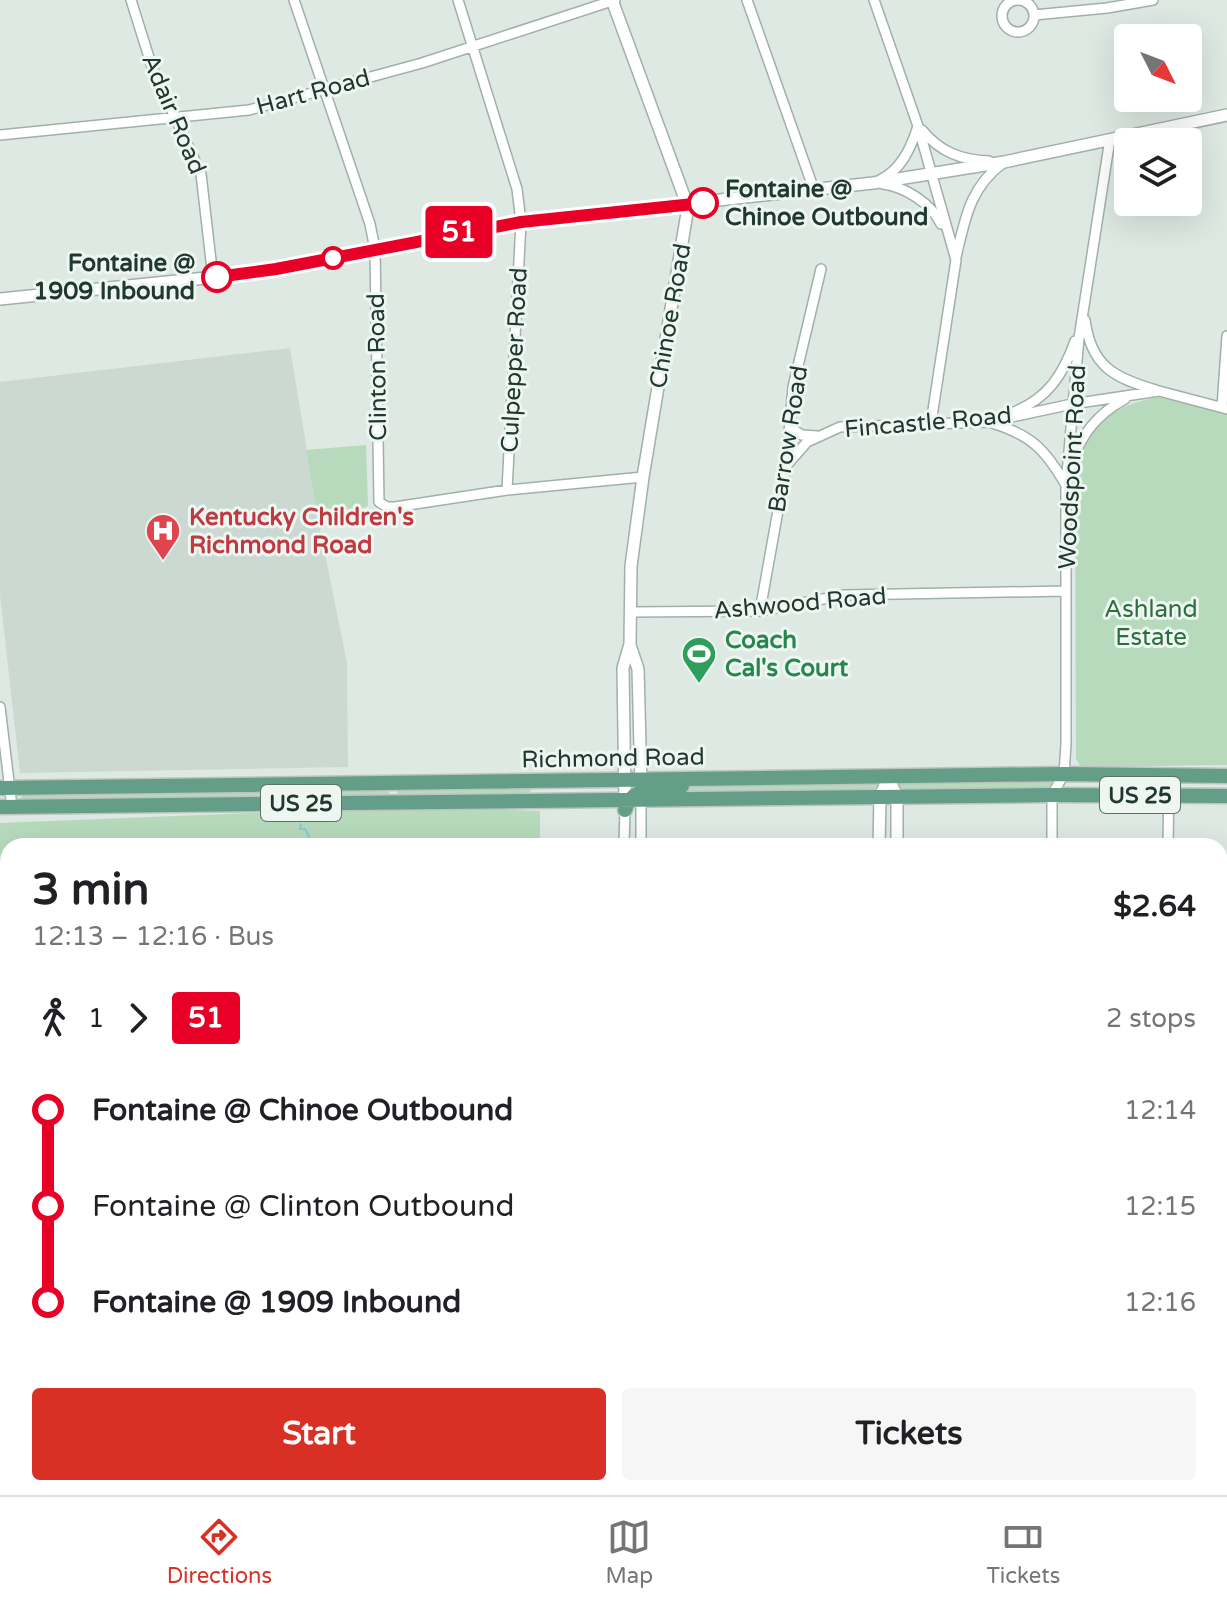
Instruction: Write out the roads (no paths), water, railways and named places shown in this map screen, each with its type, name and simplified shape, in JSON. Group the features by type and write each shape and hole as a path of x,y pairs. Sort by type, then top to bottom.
{"main road":[{"name":"Richmond Road","path":"5,788 665,790 709,779 1064,774 1227,776"},
{"name":"Richmond Road","path":"6,807 536,801 633,790 880,797 1227,796"}],"street":[{"name":"Adair Road","path":"131,0 152,67 201,174 213,278"},
{"name":"Clinton Road","path":"294,0 370,224 375,249 379,502 398,507 507,490"},
{"name":"Culpepper Road","path":"458,0 517,189 521,222 507,490"},
{"name":"Hart Road","path":"0,135 249,110 473,47 613,0"},
{"name":"Chinoe Road","path":"613,0 687,205 631,566 630,644 623,668 633,790"},
{"path":"747,0 814,190"},
{"path":"874,0 918,126 956,260"},
{"path":"1034,15 1153,0"},
{"path":"0,299 276,269 521,222 873,183 1004,162 1227,115"},
{"path":"873,183 887,176 900,163 918,126"},
{"path":"918,126 949,154 970,160 1004,162"},
{"name":"Woodspoint Road","path":"1052,795 1064,774 1066,744 1066,485 1072,404 1110,139"},
{"path":"931,423 956,260 967,210 974,192 1004,162"},
{"path":"873,183 898,188 925,204 940,220 956,260"},
{"name":"Barrow Road","path":"760,611 786,466 793,387 821,269"},
{"path":"1084,311 1091,343 1100,363 1131,381 1159,391"},
{"path":"989,422 1032,404 1050,388 1069,356 1084,311"},
{"path":"1225,408 1227,336"},
{"name":"Fincastle Road","path":"786,466 796,451 817,436 846,427 989,422 1072,404 1159,391 1225,408"},
{"path":"1066,485 1076,450 1089,427 1107,410 1138,394"},
{"path":"989,422 1016,431 1036,443 1066,485"},
{"name":"Fincastle Road","path":"790,428 802,435 817,436"},
{"path":"507,490 643,477"},
{"name":"Ashwood Road","path":"630,612 760,611 844,595 1065,591"},
{"name":"Chinoe Road","path":"630,644 638,669 633,790"},
{"path":"0,707 6,807"},
{"path":"1168,838 1169,776"},
{"path":"888,778 897,796 897,838"},
{"path":"879,838 880,797 888,778"},
{"path":"625,838 633,790"},
{"path":"633,790 640,838"},
{"path":"1052,795 1052,838"}],"waterway":[{"path":"301,824 300,829 305,829 310,838"}],"place":[{"name":"Fontaine @ Chinoe Outbound","path":"703,203"},
{"name":"Fontaine @ 1909 Inbound","path":"217,277"},
{"name":"Kentucky Children's Richmond Road","path":"163,562"},
{"name":"Coach Cal's Court","path":"699,685"}],"park label":[{"name":"Ashland Estate","path":"1151,623"}]}
